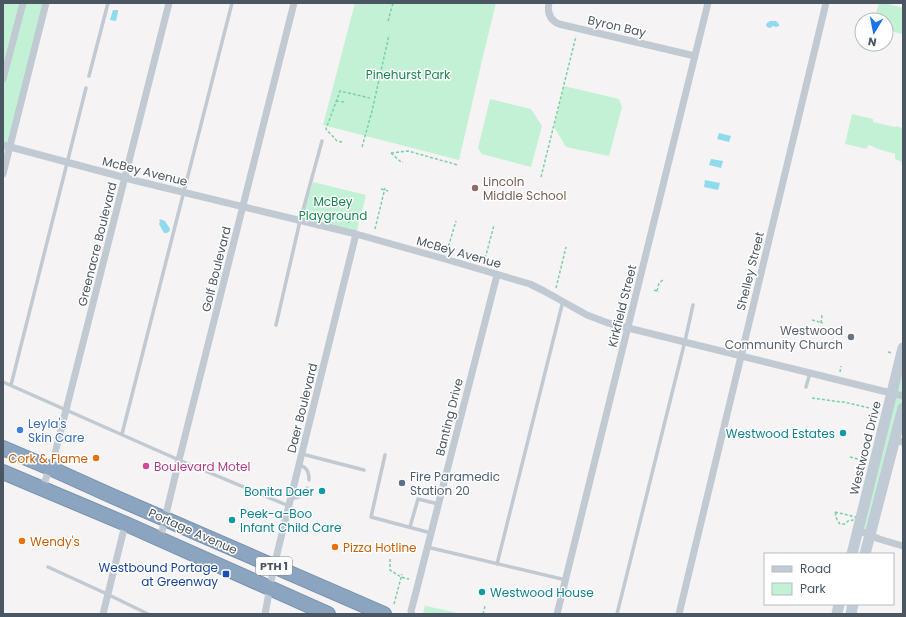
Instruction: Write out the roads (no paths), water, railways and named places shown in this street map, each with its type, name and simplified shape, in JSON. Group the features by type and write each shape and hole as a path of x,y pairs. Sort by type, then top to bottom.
{"highway":[{"name":"Portage Avenue","path":"3,448 384,614"},
{"name":"Portage Avenue","path":"3,472 126,524 328,614"}],"street":[{"path":"3,79 22,3"},
{"path":"3,174 6,146 46,3"},
{"name":"Greenacre Boulevard","path":"42,489 54,456 170,3"},
{"name":"Golf Boulevard","path":"160,540 294,3"},
{"name":"Byron Bay","path":"549,3 549,13 551,18 559,24 695,56"},
{"name":"Kirkfield Street","path":"557,614 708,3"},
{"name":"Shelley Street","path":"679,614 740,355 826,3"},
{"name":"McBey Avenue","path":"6,146 125,178 356,234 530,284 594,318 628,328 903,396"},
{"name":"Daer Boulevard","path":"265,614 274,566 356,234"},
{"name":"Banting Drive","path":"410,613 497,275"},
{"name":"Westwood Drive","path":"852,553 903,348"},
{"path":"865,553 899,441 903,408"},
{"path":"103,614 126,524"},
{"path":"858,530 879,539 903,546"}],"lane":[{"path":"89,76 108,3"},
{"path":"122,434 232,3"},
{"path":"11,385 86,88"},
{"path":"276,325 300,221 322,141"},
{"path":"497,564 563,301"},
{"path":"617,614 693,305"},
{"path":"806,387 810,373"},
{"path":"3,382 179,460 289,506"},
{"path":"302,454 364,470"},
{"path":"386,455 371,517 431,533"},
{"path":"299,465 305,467 307,470 309,480"},
{"path":"291,498 298,498 303,495 307,488"},
{"path":"410,527 418,499 438,504"},
{"path":"427,547 566,580"},
{"path":"48,567 148,614"}],"water":[{"path":"113,10 118,10 116,21 110,20"},
{"path":"770,21 776,21 779,26 773,26 770,28 767,27 767,23"},
{"path":"719,133 731,136 729,142 717,139"},
{"path":"711,159 723,161 721,168 709,165"},
{"path":"705,180 720,183 718,190 704,187"},
{"path":"161,219 165,221 170,229 169,232 164,233 159,224 159,220"}],"place":[{"name":"Lincoln Middle School","path":"475,188"},
{"name":"Westwood Community Church","path":"851,337"},
{"name":"Leyla's Skin Care","path":"20,430"},
{"name":"Westwood Estates","path":"843,433"},
{"name":"Cork & Flame","path":"96,458"},
{"name":"Boulevard Motel","path":"146,466"},
{"name":"Fire Paramedic Station 20","path":"402,483"},
{"name":"Bonita Daer","path":"322,491"},
{"name":"Peek-a-Boo Infant Child Care","path":"232,520"},
{"name":"Wendy's","path":"22,541"},
{"name":"Pizza Hotline","path":"335,547"},
{"name":"Westbound Portage at Greenway","path":"226,574"},
{"name":"Westwood House","path":"482,592"}],"park label":[{"name":"Pinehurst Park","path":"408,74"},
{"name":"McBey Playground","path":"333,208"}]}
